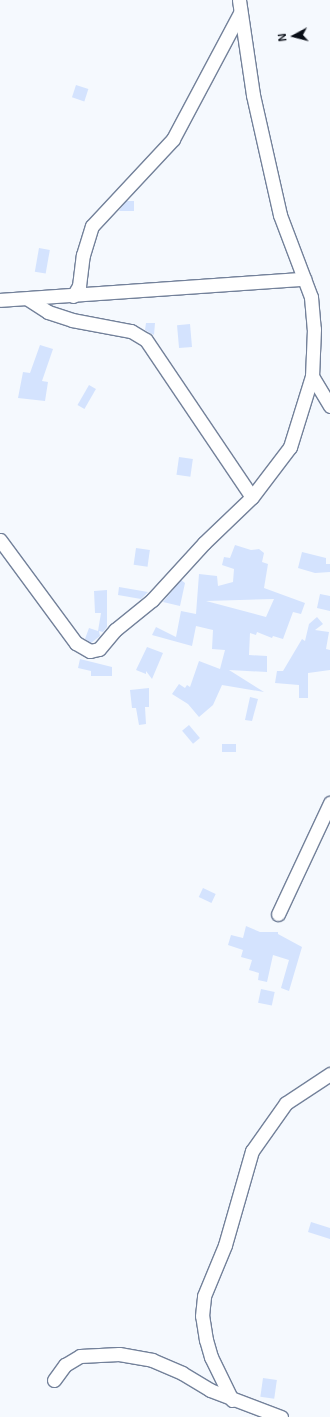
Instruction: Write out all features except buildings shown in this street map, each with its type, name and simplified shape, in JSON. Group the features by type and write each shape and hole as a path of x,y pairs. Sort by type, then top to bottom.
{"street":[{"path":"0,540 76,643 86,649 96,650 115,630 152,600 204,543 252,497 290,447 312,376 314,329 311,296 280,215 253,95 239,6"},
{"path":"73,296 79,286 86,242 92,226 173,139 239,6"},
{"path":"0,300 73,296 304,278"},
{"path":"28,299 48,312 72,320 131,331 146,340 252,497"},
{"path":"312,376 330,406"},
{"path":"278,914 330,803"},
{"path":"232,1400 211,1357 206,1340 202,1316 204,1296 225,1245 252,1151 286,1103 330,1074"},
{"path":"54,1380 65,1365 80,1356 119,1354 152,1360 232,1400 281,1417"}]}
